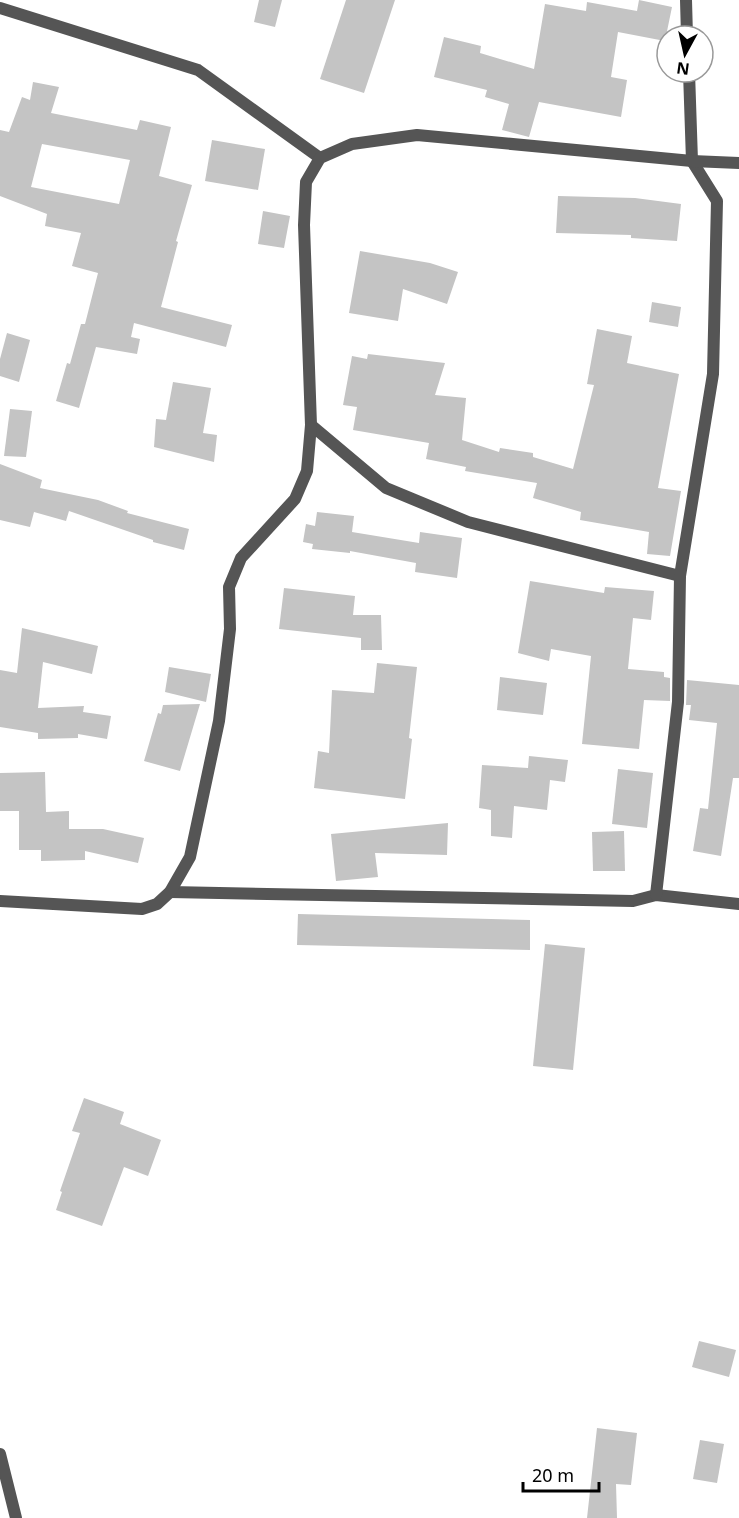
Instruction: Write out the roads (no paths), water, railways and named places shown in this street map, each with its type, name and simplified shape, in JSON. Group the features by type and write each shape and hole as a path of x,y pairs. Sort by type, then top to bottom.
{"street":[{"path":"686,0 687,24"},
{"path":"0,8 198,70 320,158"},
{"path":"656,895 678,702 680,576 713,374 717,201 692,161 689,84"},
{"path":"0,901 142,909 157,904 170,892 190,857 219,721 230,629 229,587 241,558 295,499 307,471 311,425 304,214 306,182 320,158 352,144 417,135 692,161 739,163"},
{"path":"311,425 386,488 468,522 680,576"},
{"path":"170,892 633,901 656,895 739,904"},
{"path":"0,1454 16,1518"}]}
